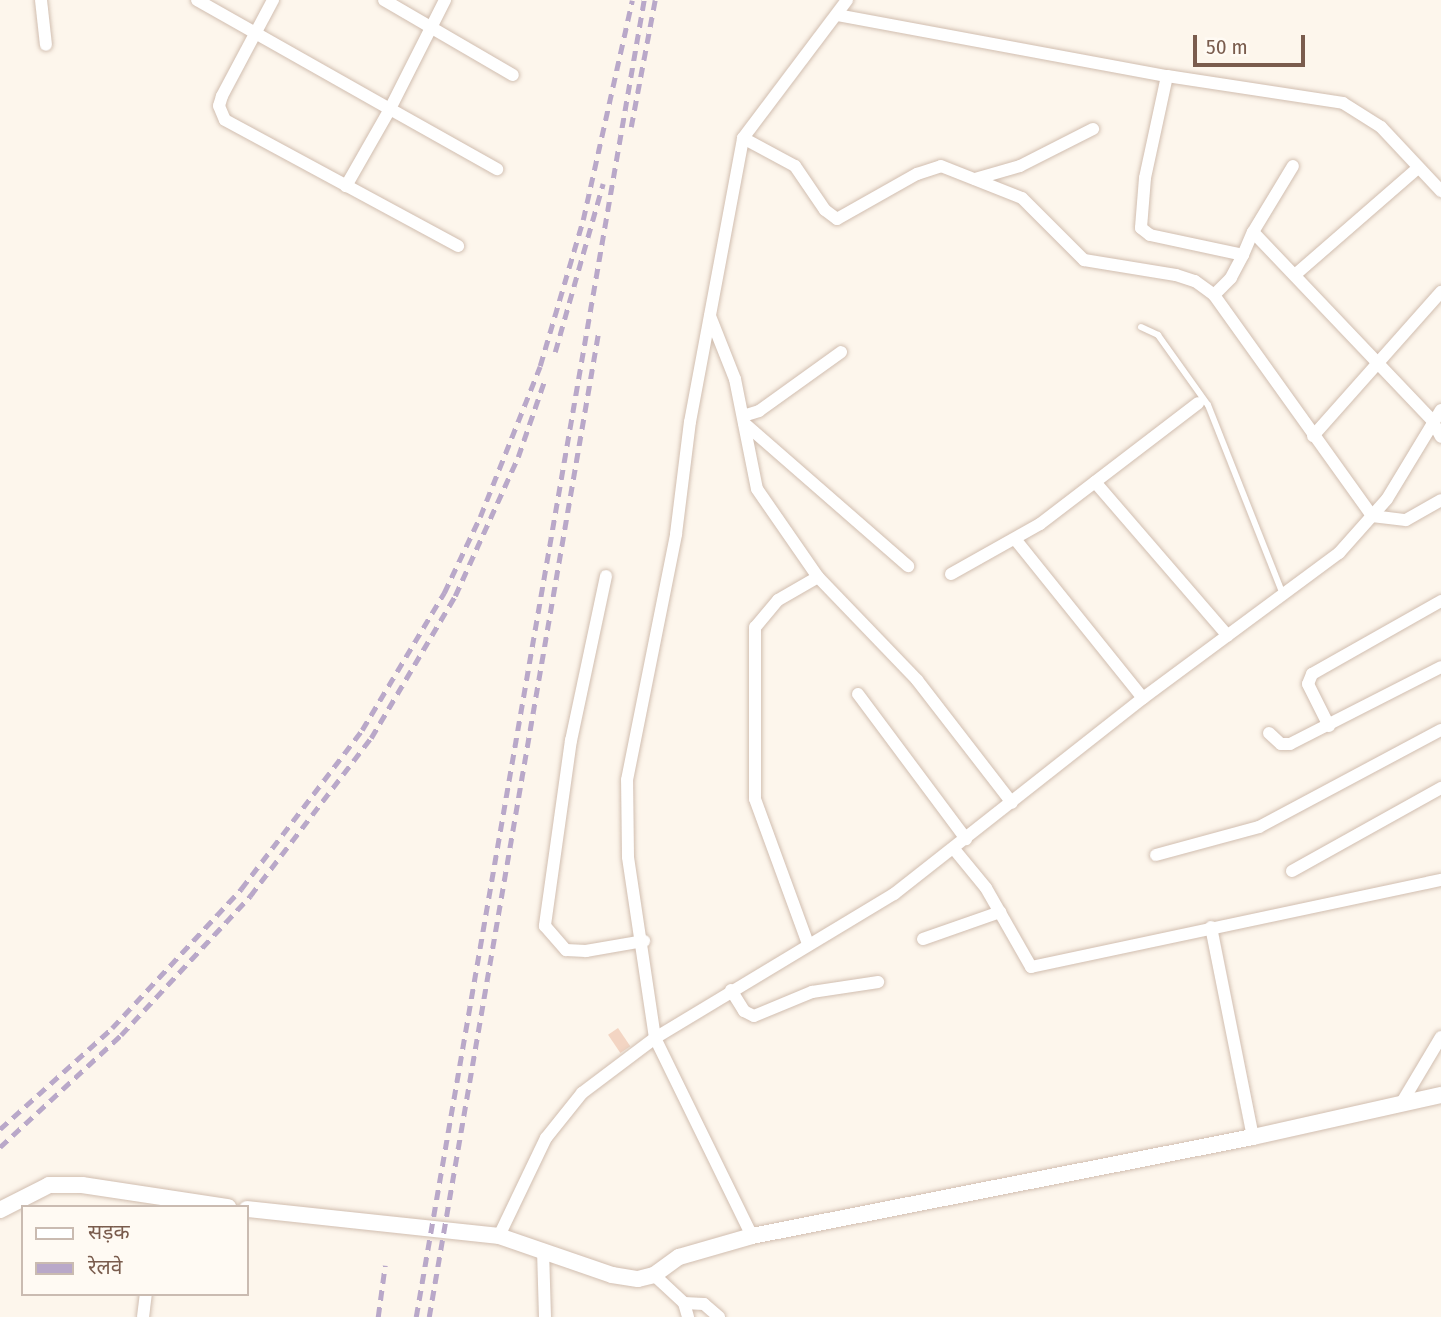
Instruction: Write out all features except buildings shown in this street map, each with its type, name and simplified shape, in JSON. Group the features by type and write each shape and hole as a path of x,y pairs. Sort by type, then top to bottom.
{"street":[{"path":"41,0 46,45"},
{"path":"197,0 497,169"},
{"path":"273,0 222,96 220,113 225,120 458,246"},
{"path":"384,0 513,75"},
{"path":"346,186 390,109 445,0"},
{"path":"751,1236 655,1038 644,941 628,857 627,780 676,534 690,422 743,138 847,0"},
{"path":"837,15 1167,76 1342,103 1368,115 1441,191"},
{"path":"1167,76 1145,178 1141,228 1150,235 1243,255"},
{"path":"975,179 1020,166 1093,129"},
{"path":"743,138 794,166 825,210 837,219 930,168 954,169 1032,205 1084,260 1175,275 1195,281 1214,295 1296,404 1312,436 1372,516 1406,520 1441,500"},
{"path":"1214,295 1231,278 1253,232 1293,166"},
{"path":"1296,274 1417,169"},
{"path":"1253,232 1296,274 1378,364 1437,415 1441,438"},
{"path":"1312,436 1441,292"},
{"path":"710,316 727,350 764,505 818,577 917,680 1012,803"},
{"path":"744,419 841,352"},
{"path":"951,574 1015,540 1198,403"},
{"path":"499,1236 547,1138 582,1093 655,1038 894,894 1143,698 1339,553 1387,499 1437,415"},
{"path":"744,419 908,566"},
{"path":"1095,482 1228,636"},
{"path":"1015,540 1143,698"},
{"path":"606,576 571,740 545,926 566,950 586,951 644,941"},
{"path":"808,944 755,799 755,627 766,609 818,577"},
{"path":"1329,726 1308,684 1312,674 1441,601"},
{"path":"1269,733 1281,744 1290,744 1441,667"},
{"path":"858,694 966,839"},
{"path":"1156,855 1259,827 1441,730"},
{"path":"1292,871 1441,788"},
{"path":"954,849 1000,912 1031,967 1441,880"},
{"path":"923,939 1000,912"},
{"path":"1211,927 1253,1137"},
{"path":"731,990 744,1011 754,1016 812,992 878,982"},
{"path":"1401,1104 1441,1037"},
{"path":"248,1209 499,1236 611,1275 638,1279 654,1275 679,1257 751,1236 1253,1137 1441,1095"},
{"path":"0,1210 49,1185 82,1185 158,1202 200,1205"},
{"path":"543,1250 545,1317"},
{"path":"654,1275 684,1303 688,1317"},
{"path":"143,1317 146,1296"},
{"path":"684,1303 704,1304 719,1317"}],"lane":[{"path":"1141,327 1158,335 1208,405 1283,594"}],"railway":[{"path":"0,1129 112,1028 241,889 362,730 444,593 480,517 540,366 583,220 632,0"},
{"path":"416,1317 644,0"},
{"path":"631,127 655,0"},
{"path":"555,352 603,184"},
{"path":"429,1317 598,334"},
{"path":"0,1147 121,1035 250,896 371,738 455,596 518,457 544,382"},
{"path":"378,1317 385,1265"}]}
